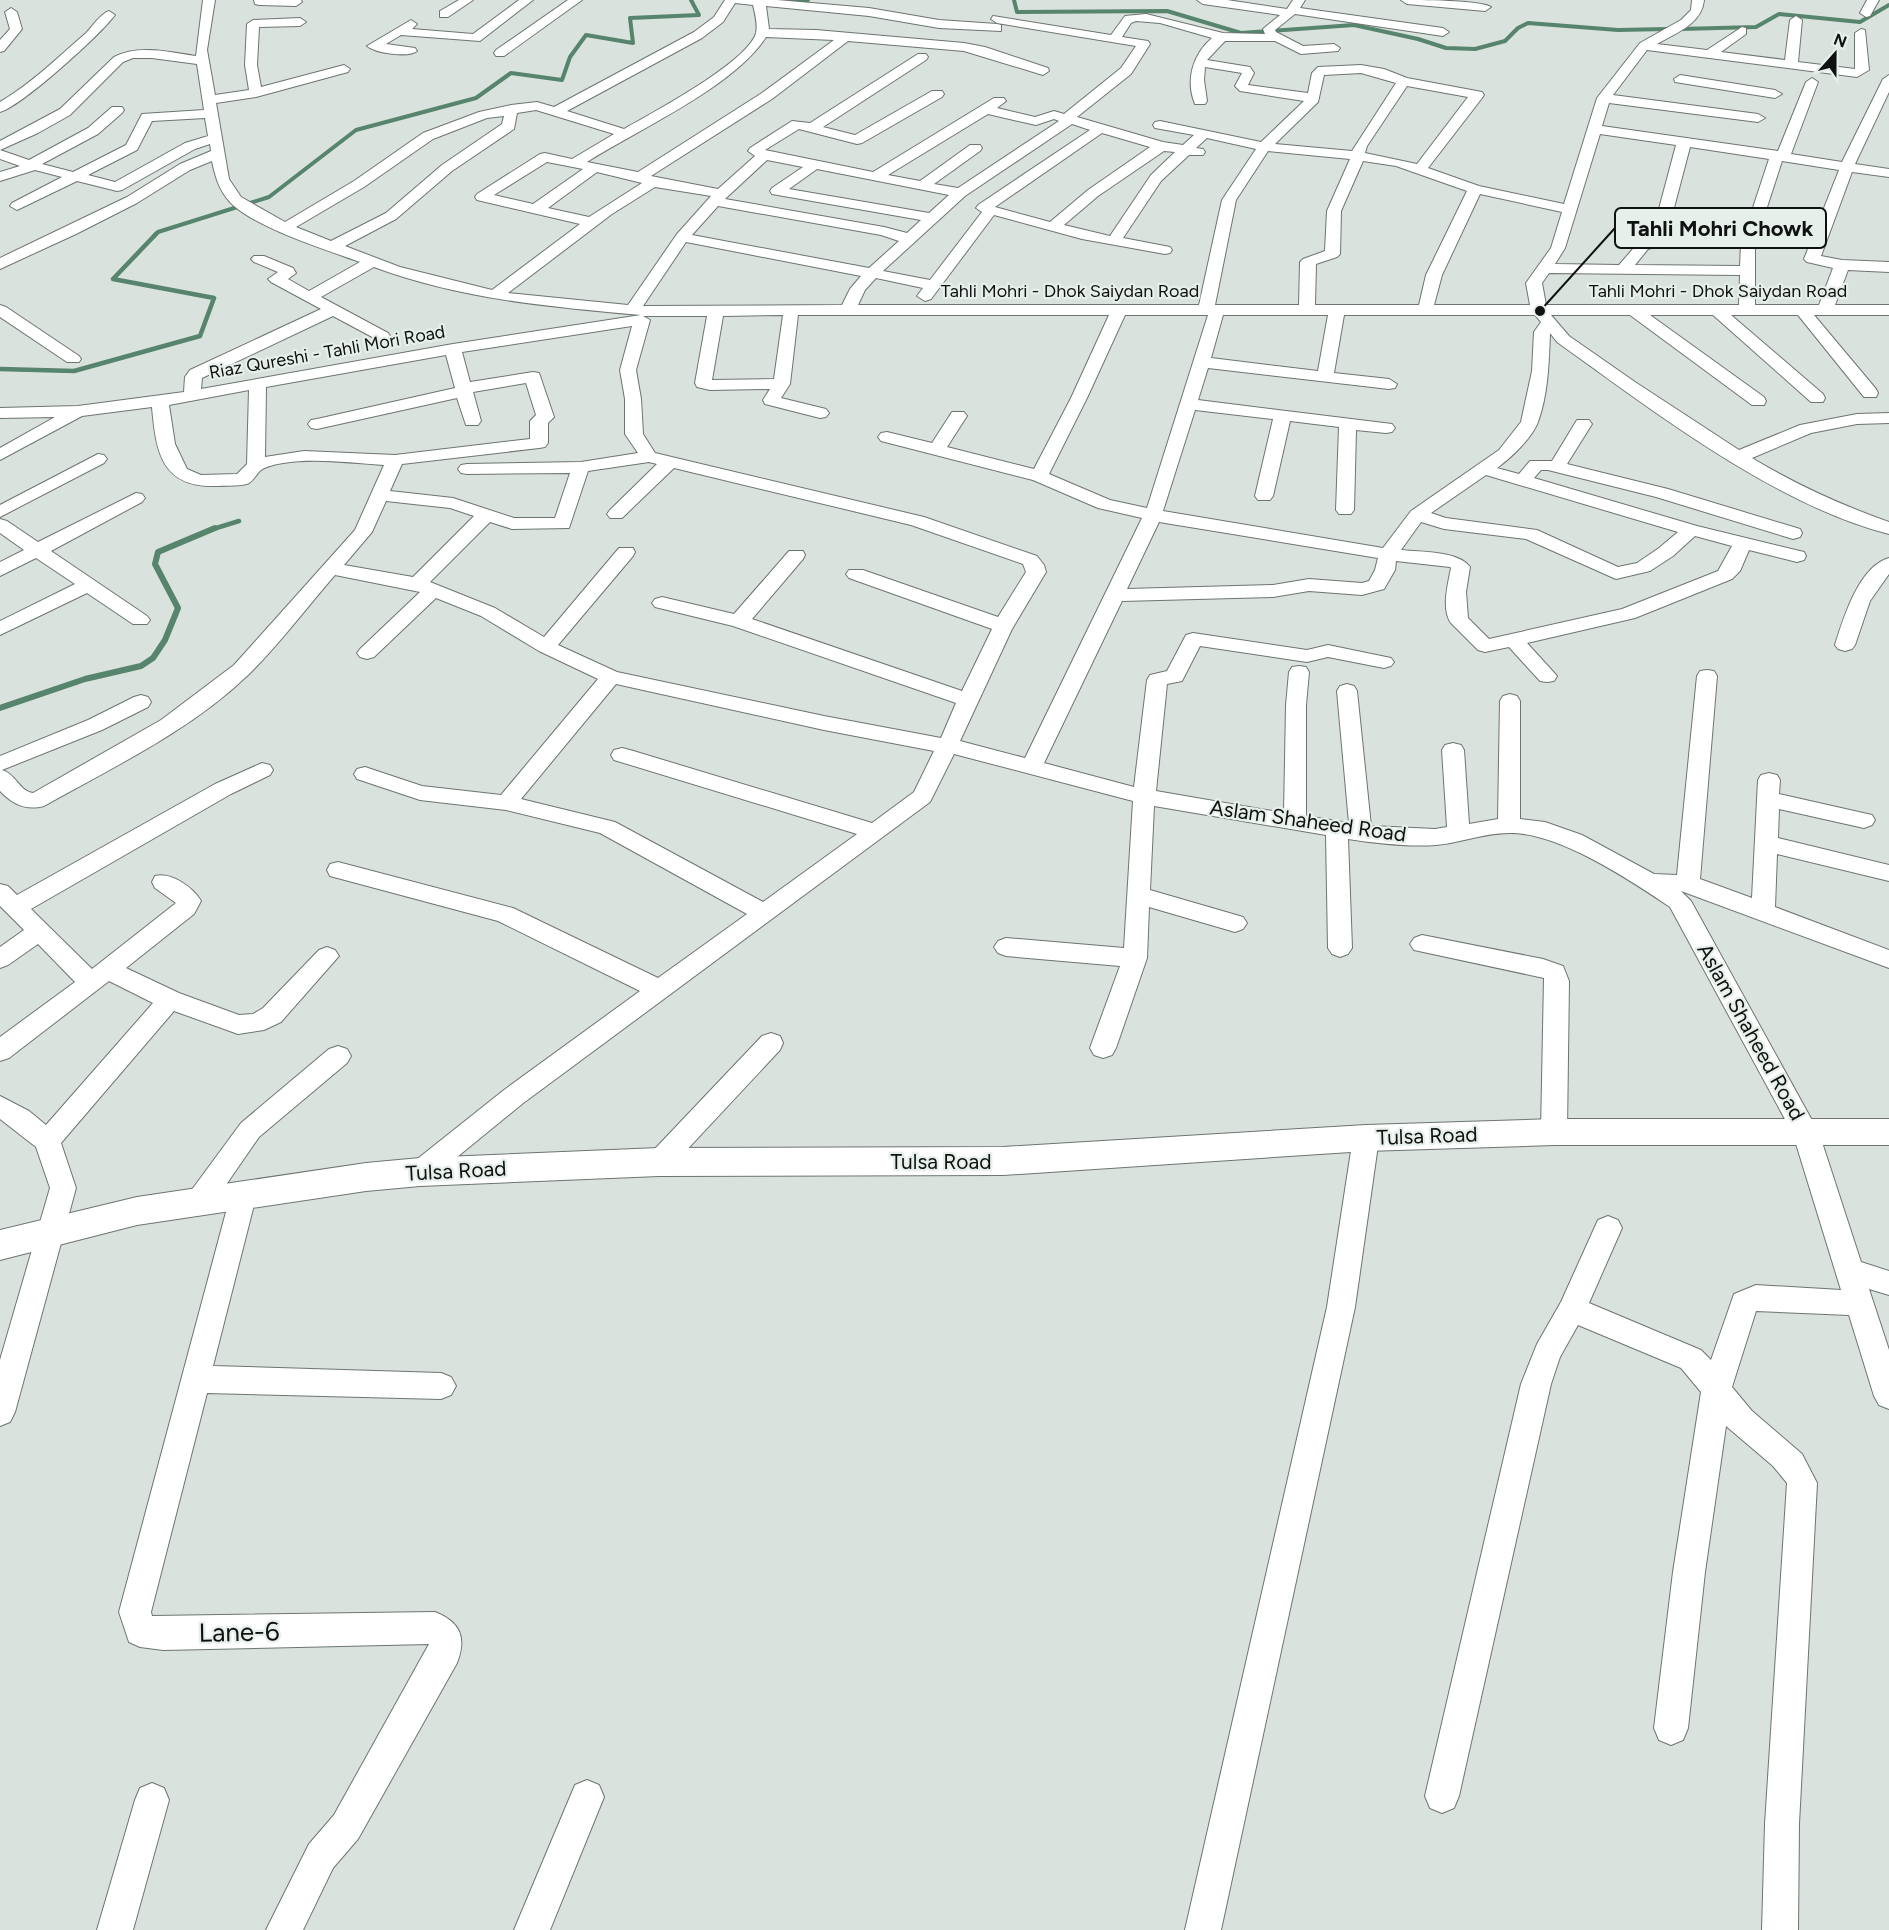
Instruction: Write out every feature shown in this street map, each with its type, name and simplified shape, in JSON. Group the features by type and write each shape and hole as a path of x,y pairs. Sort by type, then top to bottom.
{"main road":[{"name":"Tulsa Road","path":"0,1245 137,1211 366,1177 420,1172 659,1162 1003,1161 1366,1138 1554,1132 1889,1132"}],"street":[{"path":"209,0 201,50 216,146"},
{"path":"444,14 467,0"},
{"path":"399,31 476,38 527,0"},
{"path":"500,53 576,0"},
{"path":"555,112 698,35 719,19 731,0"},
{"path":"738,0 869,12 939,24 995,19 1144,44 1126,71 1069,118 960,193 932,218 873,272 858,289 848,310"},
{"path":"1203,0 1294,8 1443,32"},
{"path":"1407,0 1485,8"},
{"path":"1698,0 1697,11 1685,23 1644,46 1604,98 1557,248 1534,283 1535,297 1545,317 1563,339 1629,386 1777,481 1846,513 1889,528"},
{"path":"1866,13 1873,0"},
{"path":"258,1 296,2 282,22"},
{"path":"575,163 671,106 742,60 753,49 762,33 759,2"},
{"path":"1271,34 1294,8"},
{"path":"0,48 16,29 11,12"},
{"path":"0,108 36,85 99,28 109,15"},
{"path":"1115,38 1129,19 1136,17 1172,21 1222,37 1271,34 1301,50 1334,48"},
{"path":"981,50 995,19"},
{"path":"1791,65 1796,20"},
{"path":"256,93 251,65 252,26 258,23 300,22"},
{"path":"411,51 373,46 413,22"},
{"path":"1684,76 1742,31"},
{"path":"762,33 981,50 1043,70"},
{"path":"1604,98 1684,76 1791,65 1857,73 1863,70 1861,33"},
{"path":"1200,101 1196,76 1205,52 1222,37"},
{"path":"495,295 646,180 846,38"},
{"path":"1644,46 1684,76 1758,118"},
{"path":"0,146 65,112 96,84 111,65 126,55 202,61"},
{"path":"812,128 922,57"},
{"path":"1202,63 1246,70 1248,73 1240,86 1245,88 1313,98"},
{"path":"17,206 132,147 150,115 172,117 344,69"},
{"path":"1032,766 1153,516 1202,362 1229,200 1264,147 1313,98 1318,73 1322,70 1361,69 1379,72 1404,81 1477,95 1420,170"},
{"path":"1684,76 1775,94"},
{"path":"1889,78 1848,166 1812,259 1842,264 1889,267"},
{"path":"1307,310 1308,262 1332,254 1334,211 1360,146 1404,81"},
{"path":"1747,310 1748,244 1780,156 1812,82"},
{"path":"937,94 857,140 797,124 755,151 764,155 960,193"},
{"path":"876,177 999,100"},
{"path":"285,228 359,184 428,136 484,115 537,106 624,133"},
{"path":"332,247 391,216 447,168 509,126 511,109"},
{"path":"985,109 1036,121 1054,115 1161,146 1206,153"},
{"path":"0,177 32,166 93,131 117,110"},
{"path":"1222,137 1237,122"},
{"path":"1160,125 1264,147 1358,155 1400,163 1475,189 1569,209"},
{"path":"1101,128 983,208 990,212 1052,228 1165,250"},
{"path":"1596,129 1889,173"},
{"path":"1114,240 1156,178 1204,133"},
{"path":"1622,270 1643,246 1658,242 1684,142"},
{"path":"0,154 32,166 117,187 190,146 216,146"},
{"path":"0,264 122,205 216,146"},
{"name":"Tahli Mohri - Dhok Saiydan Road","path":"216,146 222,180 236,200 266,219 332,247 395,270 495,295 644,314 848,310 1425,310 1545,317 1635,311 1889,310"},
{"path":"1052,228 1092,194 1161,146"},
{"path":"922,186 975,148"},
{"path":"649,457 634,434 633,399 628,370 644,314 682,237 718,198 764,155"},
{"path":"591,222 482,197 542,158 595,167 718,198 884,231 909,239"},
{"path":"814,165 777,191 932,218"},
{"path":"535,210 595,167"},
{"path":"1425,310 1434,275 1475,189"},
{"path":"915,310 990,212"},
{"path":"682,237 934,285"},
{"path":"259,259 288,271 271,282 309,297 382,336"},
{"path":"309,297 372,261"},
{"path":"1825,310 1842,264"},
{"path":"1544,268 1746,271"},
{"path":"0,310 74,359"},
{"path":"192,396 193,377 196,374 332,310"},
{"path":"1039,476 1079,399 1119,310"},
{"path":"1325,376 1337,310"},
{"path":"1802,310 1870,393"},
{"path":"791,311 782,384 771,400 820,413"},
{"path":"1635,311 1758,401"},
{"path":"1718,311 1817,398"},
{"path":"716,312 703,382 710,385 782,384"},
{"name":"Riaz Qureshi - Tahli Mori Road","path":"0,413 78,411 160,401 644,314"},
{"path":"1115,596 1252,592 1309,585 1362,589 1377,585 1385,570 1388,554 1418,515 1505,454 1529,423 1540,371 1545,317"},
{"path":"453,349 472,421"},
{"path":"1202,362 1389,384"},
{"path":"160,401 164,440 179,473 189,478 199,479 242,479 256,465 273,459 304,456 395,460 539,443 539,421 545,417 533,377 464,389 317,424"},
{"path":"256,465 258,384"},
{"path":"1189,404 1386,428"},
{"path":"0,455 78,411"},
{"path":"1264,496 1283,415"},
{"path":"937,449 958,416"},
{"path":"1738,457 1806,429 1857,419 1889,418"},
{"path":"1345,510 1348,423"},
{"path":"1557,467 1583,424"},
{"path":"887,437 1039,476 1104,504 1153,516 1388,554 1455,562 1461,567 1456,592 1458,618 1485,646 1628,614 1732,568 1743,543"},
{"path":"453,503 475,450"},
{"path":"420,1172 513,1097 922,797 949,746 968,700 1004,626 1036,572 1035,565 1030,560 917,521 649,457 581,467 467,469"},
{"path":"0,512 98,459"},
{"path":"0,777 20,798 36,801 167,726 223,687 333,569 363,532 395,460"},
{"path":"616,514 670,462"},
{"path":"1523,480 1536,465 1557,467 1662,493 1793,533"},
{"path":"380,495 453,503 512,523 562,524 581,467"},
{"path":"1483,469 1691,530 1797,556"},
{"path":"0,570 135,498"},
{"path":"367,653 486,515"},
{"path":"1418,515 1444,523 1530,534 1616,573 1644,567 1666,552 1691,530"},
{"path":"0,525 140,620"},
{"path":"546,647 626,552"},
{"path":"739,621 796,555"},
{"path":"1845,645 1859,603 1872,578 1889,564"},
{"name":"Aslam Shaheed Road","path":"333,569 425,587 488,612 546,647 610,677 824,723 949,746 1144,797 1361,833 1435,837 1509,825 1545,831 1574,841 1650,882 1679,901 1806,1133 1862,1303 1889,1396"},
{"path":"856,574 1004,626"},
{"path":"0,629 88,585"},
{"path":"662,603 739,621 968,700"},
{"path":"1103,1048 1135,958 1144,797 1157,680 1175,676 1193,639 1307,656 1328,651 1384,662"},
{"path":"1513,639 1547,676"},
{"path":"1295,822 1296,705 1299,672"},
{"path":"1688,883 1707,676"},
{"path":"507,803 610,677"},
{"path":"1347,691 1361,833"},
{"path":"1509,825 1510,701"},
{"path":"0,764 95,725 141,702"},
{"path":"1453,750 1459,833"},
{"path":"622,755 874,831"},
{"path":"261,770 8,899 40,931 99,976 238,1025 261,1022 272,1015 327,956"},
{"path":"365,774 420,792 472,801 507,803 607,827 763,912"},
{"path":"1763,912 1769,789 1864,820"},
{"path":"1337,829 1340,948"},
{"path":"1766,843 1889,873"},
{"path":"338,870 505,914 661,990"},
{"path":"0,1051 186,908 189,901 163,882"},
{"path":"1650,882 1688,883 1889,959"},
{"path":"1140,896 1235,923"},
{"path":"0,958 40,931"},
{"path":"1422,944 1554,972 1557,981 1554,1132"},
{"path":"1006,947 1135,958"},
{"path":"47,1141 170,1000"},
{"path":"659,1162 771,1043"},
{"path":"198,1203 250,1130 338,1056"},
{"path":"0,1106 20,1118 47,1141 63,1188 0,1412"},
{"path":"1203,1930 1341,1307 1366,1138"},
{"name":"Lane-6","path":"243,1197 135,1612 140,1631 163,1634 435,1628 446,1636 445,1651 346,1827 321,1856 284,1930"},
{"path":"1442,1796 1536,1384 1547,1353 1572,1309 1608,1228"},
{"path":"1851,1270 1889,1283"},
{"path":"1671,1728 1689,1572 1716,1390 1744,1303 1756,1298 1862,1303"},
{"path":"1572,1309 1691,1359 1704,1370 1716,1390 1740,1420 1788,1460 1798,1472 1802,1483 1785,1766 1780,1930"},
{"path":"197,1379 441,1386"},
{"path":"532,1930 587,1797"},
{"path":"115,1930 152,1800"}],"waterway":[{"path":"156,234 269,197 356,130 476,98 511,73 562,80 570,57 586,35 633,43 630,18 699,15 691,0"},
{"path":"778,0 808,0"},
{"path":"1014,0 1017,12 1167,11 1241,33 1354,25 1418,39 1446,48 1475,49 1505,41 1518,28 1528,23 1618,30 1667,29"},
{"path":"1681,29 1756,27 1779,14 1860,22 1889,5"},
{"path":"0,369 74,371 200,336 214,298 113,279 156,234"},
{"path":"211,530 239,521"},
{"path":"211,530 215,528"},
{"path":"0,708 85,679 141,666 153,658 165,640 178,608 155,564 158,552 211,530"}],"place":[{"name":"Tahli Mohri Chowk","path":"1540,311"}]}
